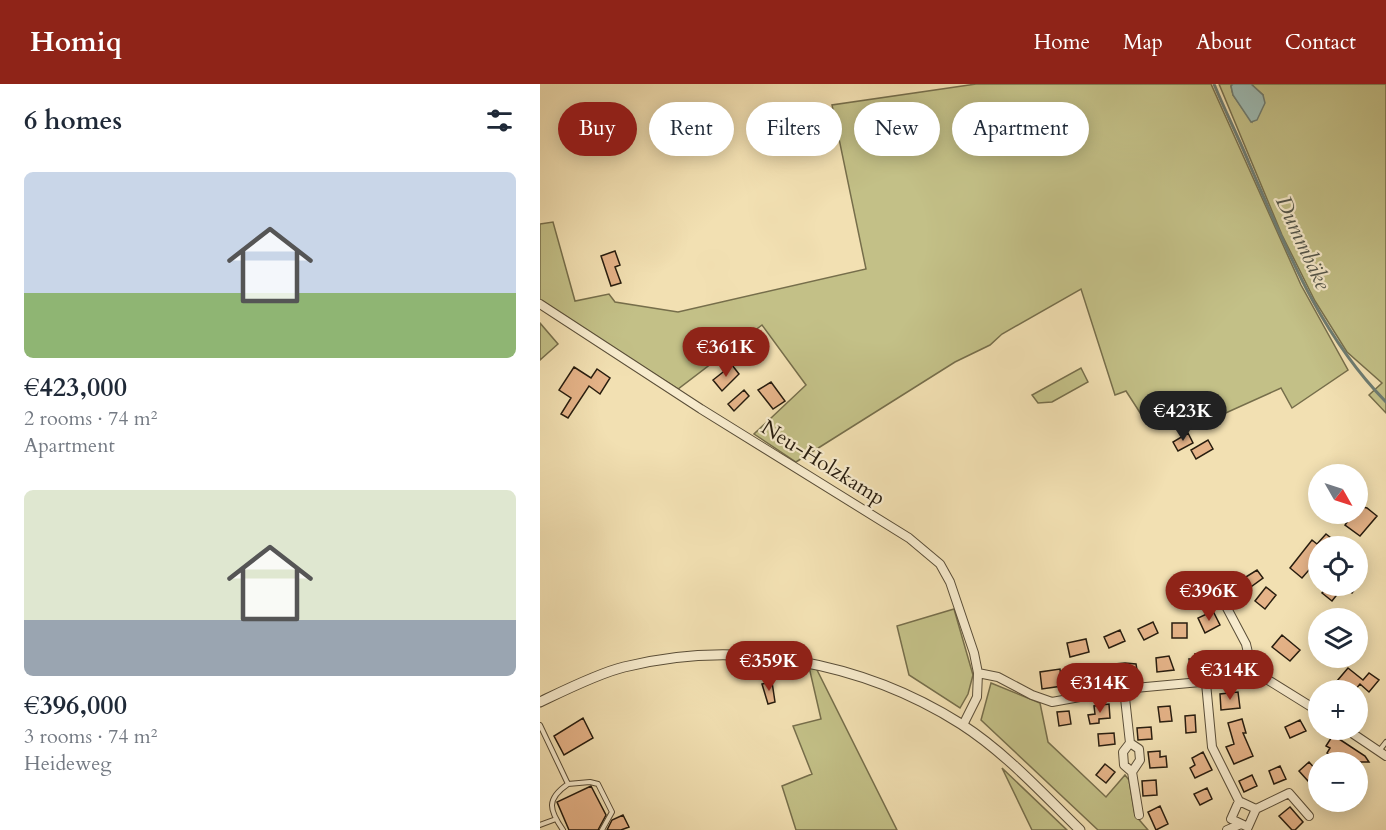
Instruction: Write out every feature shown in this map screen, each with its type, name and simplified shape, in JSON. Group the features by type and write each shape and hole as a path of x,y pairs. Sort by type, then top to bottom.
{"street":[{"name":"Neu-Holzkamp","path":"540,304 701,409 909,538 940,564 950,582 974,653 978,673 977,697 963,725"},
{"path":"1210,576 1246,644 1252,670 1308,705"},
{"path":"540,702 623,667 691,656 762,656 827,666 878,681 921,700 963,725 997,751 1080,830"},
{"path":"978,673 999,676 1032,695 1052,702 1124,689 1244,678 1252,670"},
{"path":"1206,683 1212,747 1239,801 1256,809"},
{"path":"1124,689 1130,743 1123,752 1124,765 1132,772 1139,814"},
{"path":"1362,740 1382,754"},
{"path":"1130,743 1139,749 1140,760 1132,772"},
{"path":"1239,801 1231,819 1248,827 1256,809 1289,793 1310,816"},
{"path":"1227,830 1241,824"}],"lane":[{"path":"540,725 568,784"},
{"path":"1382,754 1386,742"},
{"path":"563,830 552,814 552,803 556,792 568,784 590,782 598,784 612,812 602,830"},
{"path":"540,825 555,819"}],"shaded area":[{"path":"976,84 1211,84 1301,285 1348,370 1292,408 1281,388 1219,416 1205,392 1146,422 1126,391 1115,395 1081,289 1002,334 990,345 955,362 796,462 754,434 806,385 762,325 678,389 540,302 540,224 553,222 575,301 609,294 615,302 678,312 866,269 842,153 842,104"},
{"path":"1219,84 1233,84 1231,86 1233,95 1252,122 1263,95 1251,84 1386,84 1386,413 1369,395 1382,383 1347,352 1315,301 1282,235"},
{"path":"540,323 558,344 540,360"},
{"path":"1081,368 1088,382 1052,402 1038,403 1032,395"},
{"path":"954,609 973,675 968,694 960,708 909,675 897,626"},
{"path":"809,667 816,668 897,830 796,830 782,786 812,774 793,726 821,719"},
{"path":"991,683 1040,703 1048,742 1106,797 1125,775 1129,780 1135,815 1148,830 1098,830 981,720"},
{"path":"1002,768 1067,830 1032,830"}],"water":[{"path":"1251,84 1263,95 1265,103 1257,120 1251,122 1233,95 1231,86"}],"building":[{"path":"615,251 620,265 615,267 621,283 611,286 601,256"},
{"path":"732,365 739,374 722,391 713,380"},
{"path":"574,367 591,378 597,369 610,378 600,394 589,386 568,418 561,414 571,398 559,390"},
{"path":"771,382 785,401 773,409 758,390"},
{"path":"744,390 749,396 734,411 728,404"},
{"path":"1188,433 1193,443 1178,451 1173,442"},
{"path":"1208,440 1213,449 1196,459 1191,450"},
{"path":"1368,509 1377,516 1360,536 1345,525 1368,524"},
{"path":"1308,545 1308,571 1302,578 1290,568"},
{"path":"1257,570 1263,578 1248,589 1241,580"},
{"path":"1266,587 1276,595 1265,609 1255,601"},
{"path":"1326,596 1336,596 1332,601"},
{"path":"1213,611 1220,625 1205,633 1198,618"},
{"path":"1153,622 1158,633 1144,640 1138,629"},
{"path":"1172,623 1187,623 1187,638 1172,638"},
{"path":"1120,630 1125,641 1109,648 1104,637"},
{"path":"1282,635 1300,650 1290,661 1272,647"},
{"path":"1086,639 1089,652 1070,657 1067,643"},
{"path":"1207,653 1208,657 1225,653 1228,667 1191,673 1189,659 1196,659 1195,654"},
{"path":"1169,656 1174,670 1157,672 1156,658"},
{"path":"1115,664 1136,664 1138,676 1116,677"},
{"path":"1348,668 1363,680 1338,680"},
{"path":"1060,669 1062,686 1042,689 1040,672"},
{"path":"1100,670 1101,685 1084,687 1083,672"},
{"path":"1369,673 1379,680 1369,692 1368,680 1363,680"},
{"path":"772,682 775,702 768,704 762,684"},
{"path":"1238,692 1240,708 1221,710 1220,694"},
{"path":"1109,704 1110,718 1099,719 1099,723 1090,724 1088,715 1095,714 1094,706"},
{"path":"1170,706 1172,721 1160,722 1158,707"},
{"path":"1069,711 1071,724 1059,726 1057,712"},
{"path":"1195,715 1196,732 1186,733 1185,716"},
{"path":"583,718 593,738 564,755 554,736"},
{"path":"1242,719 1246,733 1243,733 1253,756 1234,764 1226,747 1234,744 1228,723"},
{"path":"1300,720 1306,731 1290,738 1285,727"},
{"path":"1151,727 1152,739 1138,740 1137,728"},
{"path":"1114,733 1115,744 1099,746 1098,734"},
{"path":"1330,740 1341,740 1359,752 1328,752 1330,748 1326,746"},
{"path":"1160,751 1160,757 1166,756 1167,767 1150,768 1148,752"},
{"path":"1203,752 1212,770 1195,778 1190,768 1195,765 1192,758"},
{"path":"1308,763 1308,781 1299,771"},
{"path":"1105,764 1115,772 1106,783 1096,775"},
{"path":"1280,766 1286,779 1274,784 1269,771"},
{"path":"1252,775 1257,786 1244,792 1239,781"},
{"path":"1156,780 1157,795 1143,796 1142,781"},
{"path":"591,786 606,815 598,830 569,830 557,802"},
{"path":"1207,788 1212,799 1200,805 1194,794"},
{"path":"1160,806 1168,824 1156,830 1148,812"},
{"path":"1290,807 1303,822 1295,830 1292,830 1279,816"},
{"path":"623,815 629,827 621,830 607,830 612,820"}],"waterway":[{"name":"Dummbäke","path":"1214,84 1291,258 1323,319 1363,376 1386,402"}]}
